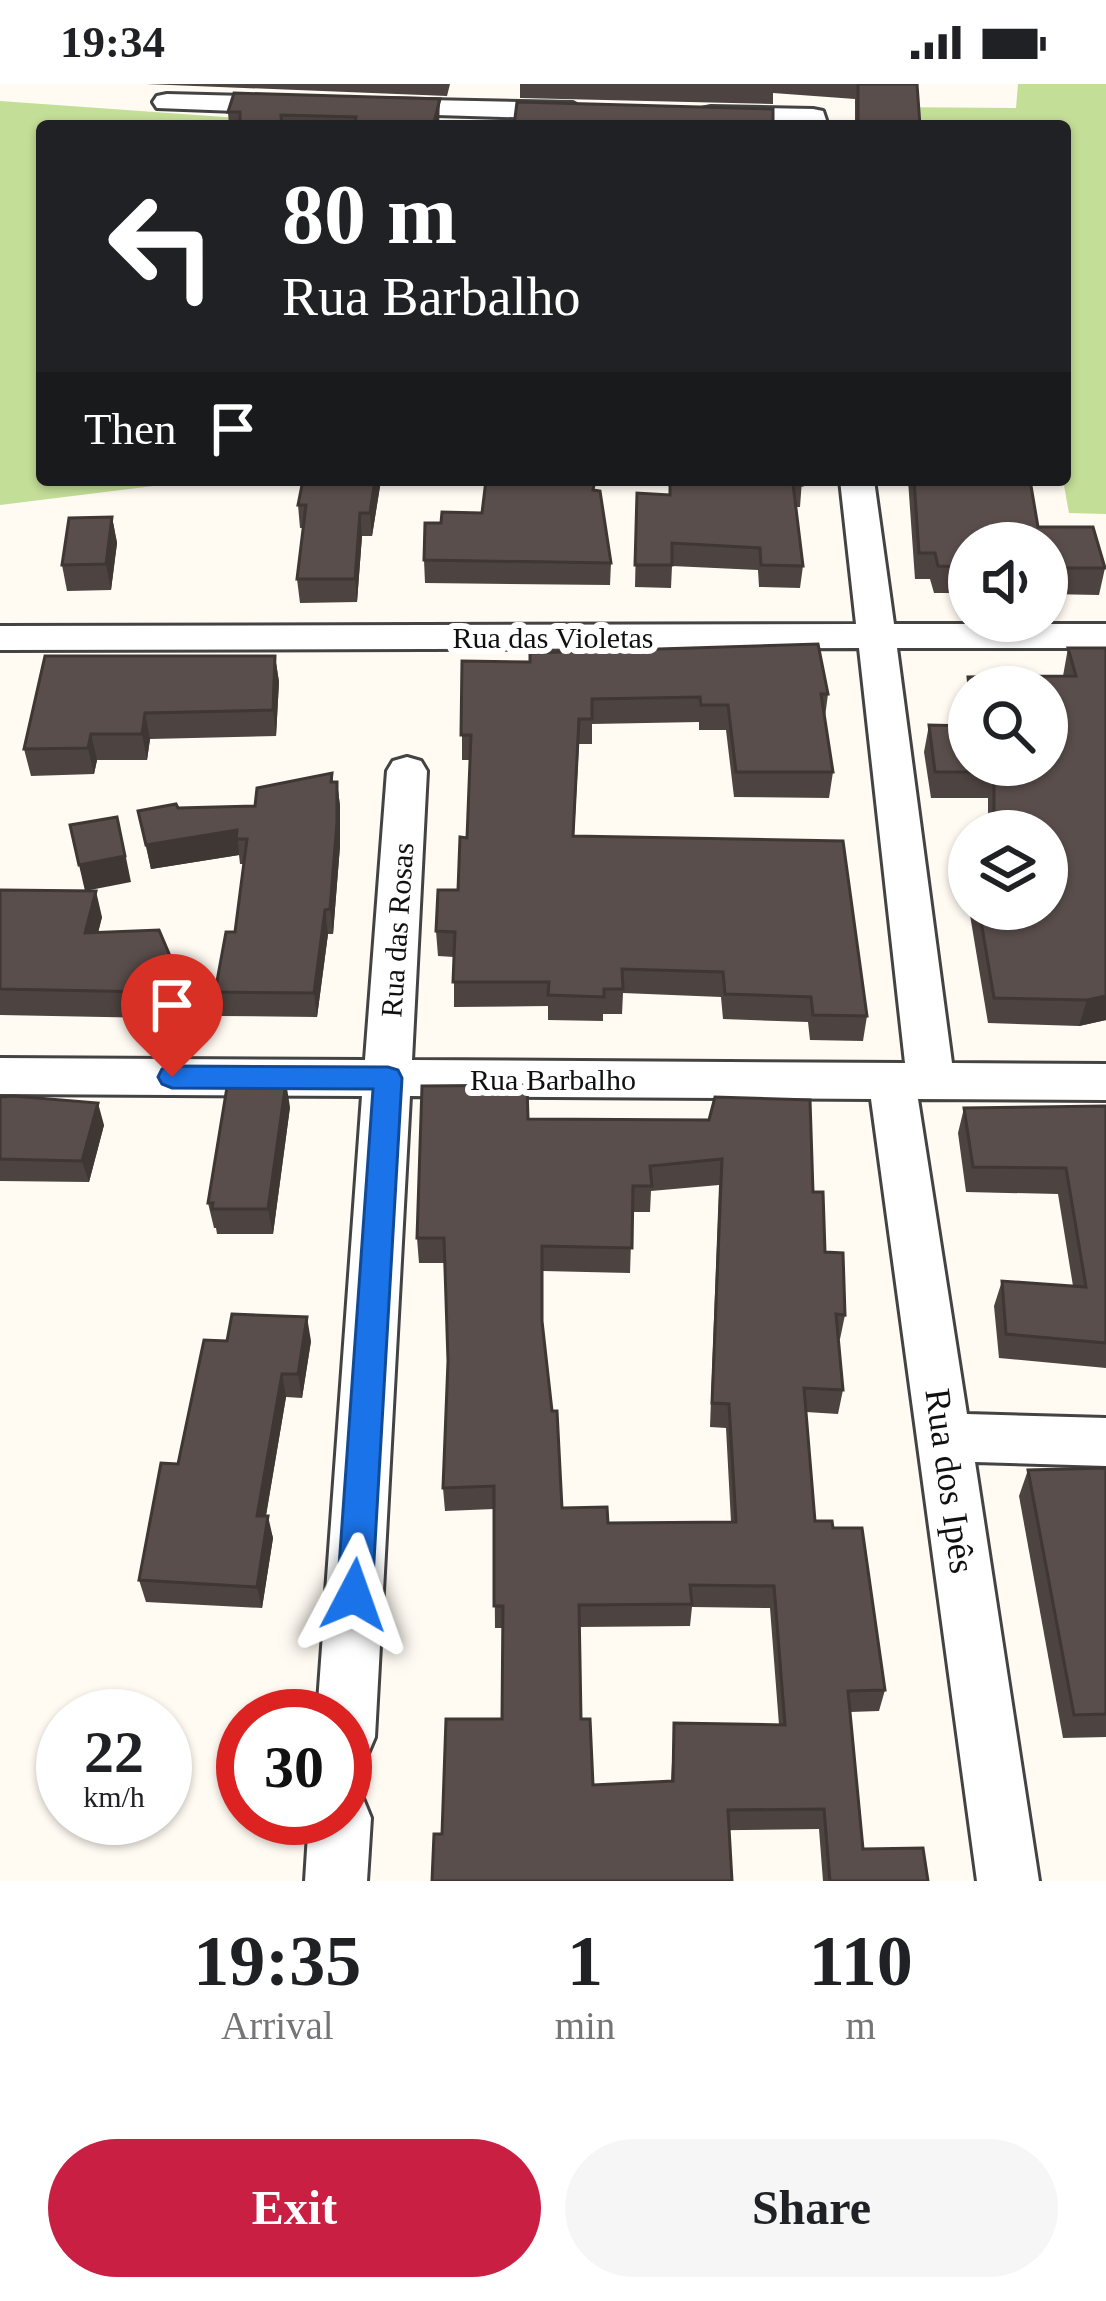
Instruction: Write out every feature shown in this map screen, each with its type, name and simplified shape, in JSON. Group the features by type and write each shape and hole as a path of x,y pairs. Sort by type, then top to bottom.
{"street":[{"path":"167,102 316,105"},
{"path":"364,106 481,118 601,112"},
{"path":"671,114 778,120"},
{"name":"Rua dos Ipês","path":"858,486 876,636 944,1437 1008,1881"},
{"name":"Rua das Violetas","path":"2,645 1106,636"},
{"name":"Rua das Rosas","path":"348,1689 407,771"},
{"name":"Rua Barbalho","path":"0,1076 1106,1082"},
{"path":"944,1437 1106,1442"},
{"path":"336,1881 338,1845"}],"green space":[{"path":"1018,84 1106,84 1106,514 1069,513 1064,486 1071,486 1071,120 899,120 882,107 1016,108"},
{"path":"0,101 267,120 36,120 36,486 154,486 0,505"}],"building":[{"path":"858,84 917,84 920,120 858,120"},
{"path":"234,93 440,99 435,120 281,115 281,120 240,120 240,112 228,112"},
{"path":"517,102 773,109 773,120 515,120"},
{"path":"302,486 374,486 370,513 360,513 355,579 297,579 306,505 298,505"},
{"path":"485,486 594,486 593,490 600,491 611,563 424,560 425,523 441,523 442,512 482,513"},
{"path":"670,486 793,486 803,566 761,565 760,548 672,543 672,565 635,565 637,493 670,495"},
{"path":"914,486 1031,486 1037,522 948,522 948,566 938,566 935,553 919,553"},
{"path":"112,517 106,564 62,565 69,518"},
{"path":"1068,527 1093,527 1105,568 1068,568"},
{"path":"818,644 828,694 821,694 833,772 736,772 728,705 701,705 700,697 592,699 592,719 579,719 573,836 843,841 867,1016 813,1015 811,997 725,994 723,972 622,969 623,989 604,989 604,997 548,995 549,982 453,982 455,932 436,931 438,890 458,890 460,837 467,838 471,735 461,735 462,661 530,662 530,653"},
{"path":"1068,648 1106,648 1106,996 1087,1000 994,998 983,930 1068,930 1068,810 994,810 994,786 1068,786 1068,676 1076,676"},
{"path":"45,656 275,656 273,710 145,713 142,734 91,734 88,748 24,749"},
{"path":"929,725 948,725 948,772 935,772"},
{"path":"332,773 331,782 337,782 337,822 330,909 325,910 314,993 215,992 226,932 235,932 247,839 236,839 237,830 146,845 138,811 176,804 178,808 255,806 257,788"},
{"path":"117,817 125,856 79,865 70,825"},
{"path":"0,890 96,891 85,933 159,930 184,989 0,989"},
{"path":"228,1081 286,1082 268,1209 212,1209 213,1203 208,1203"},
{"path":"527,1085 528,1119 709,1120 715,1097 810,1100 813,1192 823,1192 825,1252 843,1253 845,1315 836,1314 843,1390 804,1388 815,1521 832,1521 833,1528 862,1528 885,1690 848,1691 863,1849 923,1848 928,1881 830,1881 824,1809 728,1810 732,1881 432,1881 434,1834 442,1834 446,1719 502,1719 503,1606 494,1606 494,1486 443,1488 448,1361 444,1238 417,1238 422,1086","holes":["722,1159 712,1403 729,1404 736,1522 608,1523 607,1507 562,1508 557,1411 552,1411 542,1321 542,1246 632,1248 633,1186 652,1186 650,1166","690,1585 774,1586 785,1725 674,1723 673,1781 593,1785 590,1719 581,1719 579,1605 692,1604"]},
{"path":"0,1097 98,1103 82,1161 0,1159"},
{"path":"1106,1106 1106,1343 1006,1334 1002,1281 1086,1287 1066,1168 973,1167 964,1108"},
{"path":"232,1314 307,1317 298,1374 282,1374 257,1516 268,1516 257,1587 139,1580 161,1463 178,1464 204,1340 227,1341"},
{"path":"1106,1468 1106,1714 1074,1715 1028,1470"}],"route":[{"path":"172,1077 388,1078 354,1595"}]}
